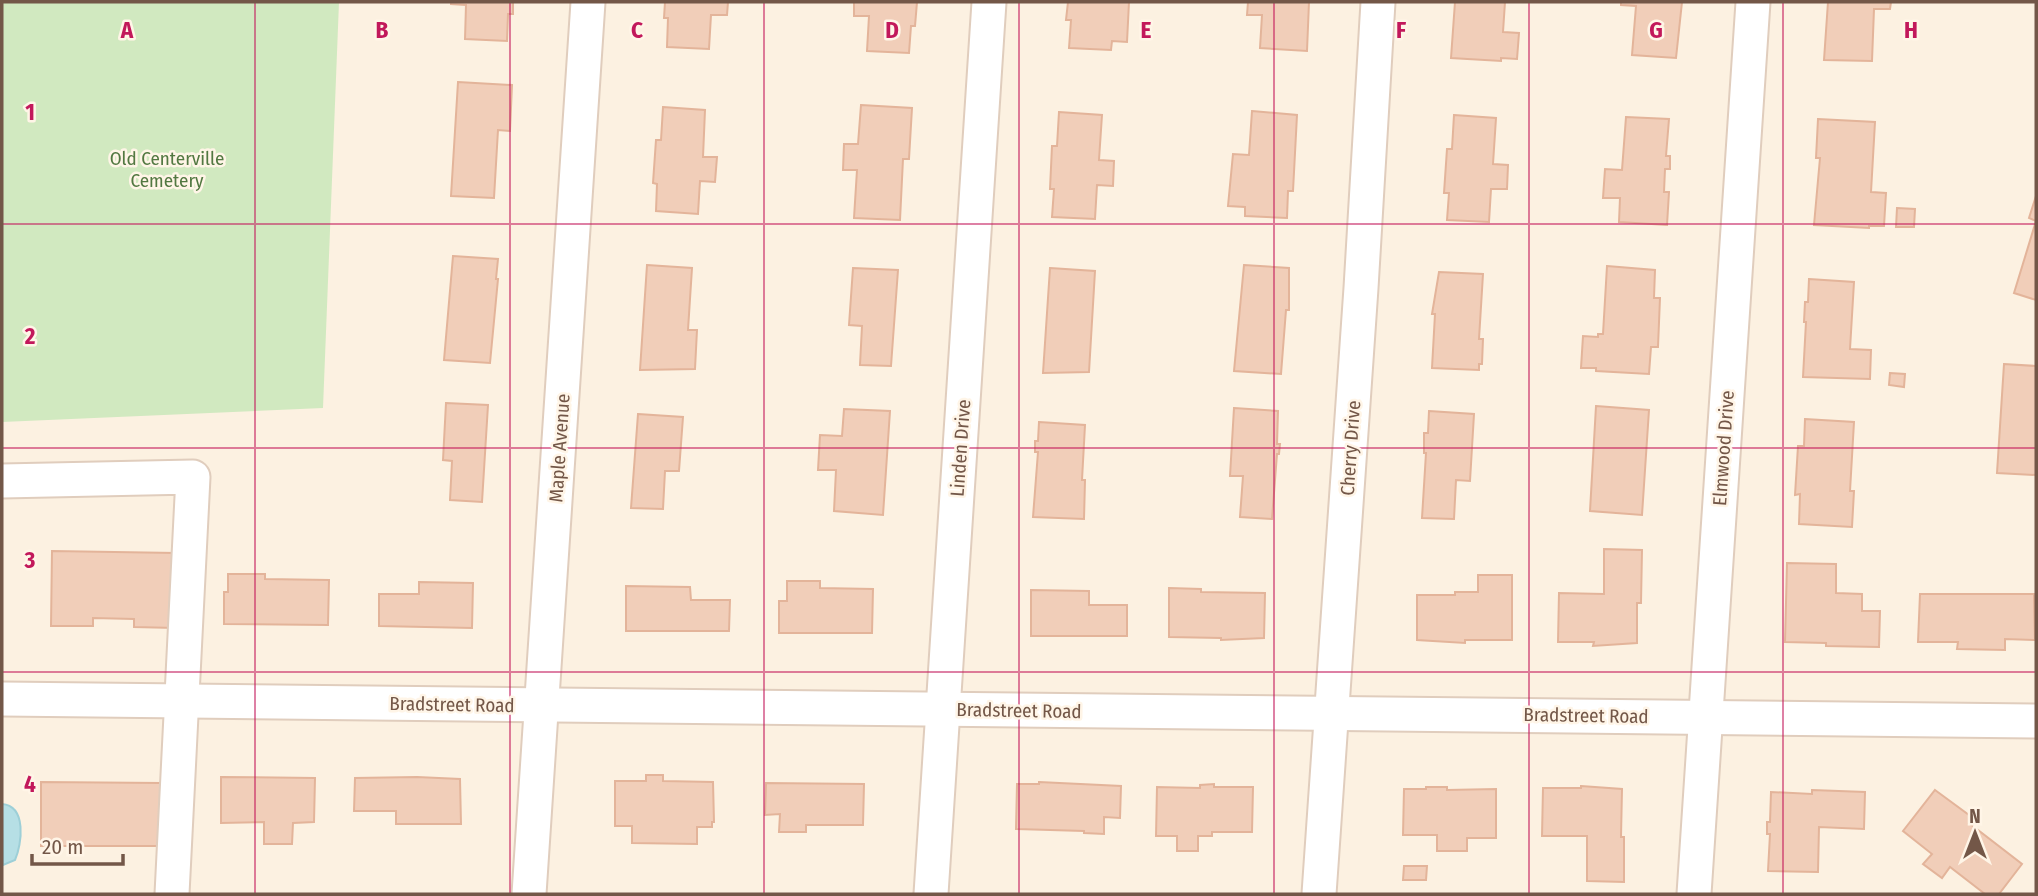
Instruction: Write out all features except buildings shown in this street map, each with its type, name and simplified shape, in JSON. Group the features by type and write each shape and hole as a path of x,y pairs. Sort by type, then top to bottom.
{"street":[{"name":"Maple Avenue","path":"529,894 588,2"},
{"name":"Linden Drive","path":"931,894 989,2"},
{"name":"Cherry Drive","path":"1319,894 1378,2"},
{"name":"Elmwood Drive","path":"1694,894 1753,2"},
{"path":"2,481 193,477 172,894"},
{"name":"Bradstreet Road","path":"2,699 2036,721"}],"green space":[{"name":"Old Centerville Cemetery","path":"2,2 339,2 323,408 2,422"}],"water":[{"path":"2,804 16,811 21,836 15,860 3,865"}]}
